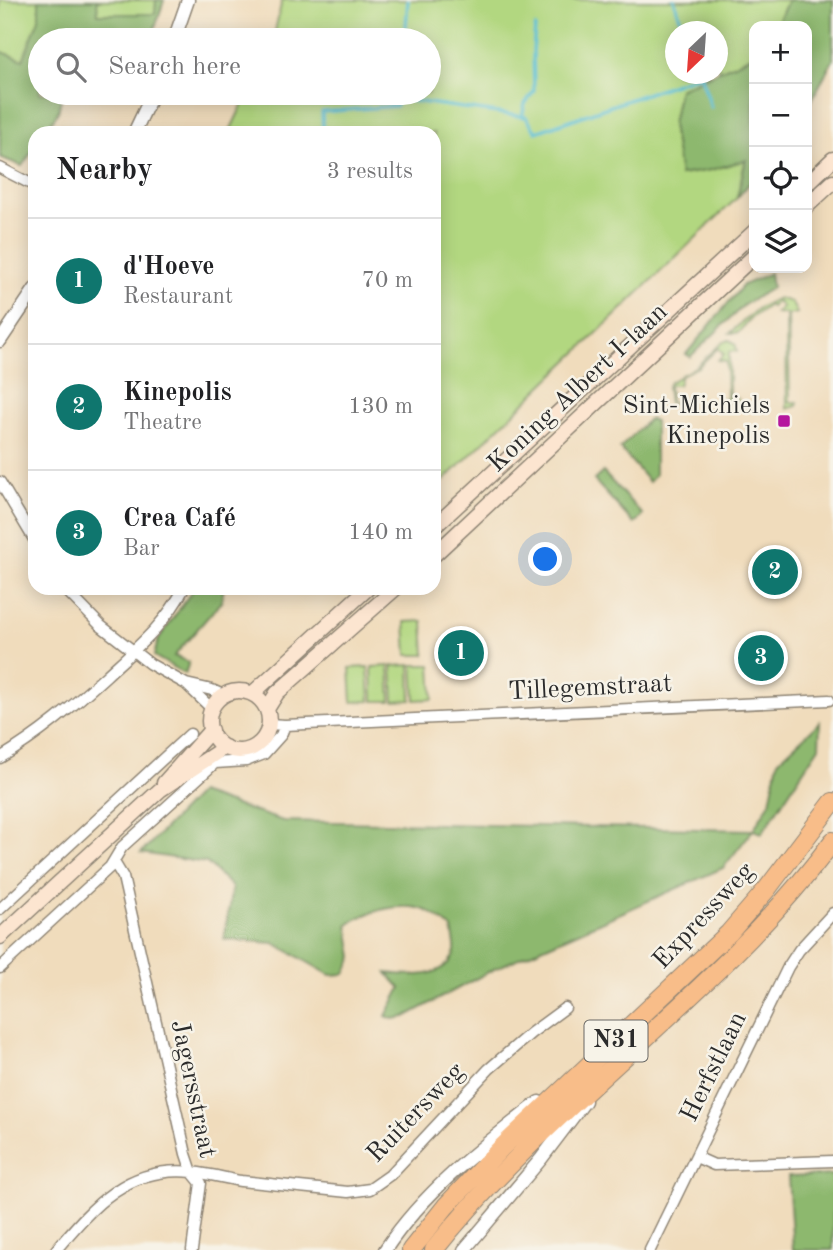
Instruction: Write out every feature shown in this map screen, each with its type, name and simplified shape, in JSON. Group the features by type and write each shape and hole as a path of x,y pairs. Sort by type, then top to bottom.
{"highway":[{"name":"Expressweg","path":"411,1250 446,1206 500,1147 729,933 767,889 833,803"},
{"name":"Expressweg","path":"434,1250 508,1166 762,927 833,841"}],"main road":[{"path":"812,179 833,159"},
{"path":"812,201 833,181"},
{"name":"Koning Albert I-laan","path":"441,521 749,237"},
{"name":"Koning Albert I-laan","path":"441,548 749,261"},
{"path":"253,694 360,595"},
{"path":"267,709 277,693 388,595"},
{"path":"236,691 253,694 267,709 269,724 263,739 257,745 241,750 225,747 218,742 211,730 209,721 212,709 223,695 236,691"},
{"path":"0,937 166,785 211,730"},
{"path":"166,785 225,747"}],"street":[{"path":"178,28 188,0"},
{"path":"137,126 147,105"},
{"path":"0,168 28,182"},
{"path":"0,341 28,299"},
{"path":"0,482 28,529"},
{"path":"71,595 101,626 150,664 186,684 212,709"},
{"path":"0,758 65,713 135,651 166,618 180,595"},
{"path":"186,684 223,695"},
{"name":"Tillegemstraat","path":"269,724 830,700"},
{"path":"0,968 114,862 122,847 215,763 246,761 264,754 281,735 285,725"},
{"path":"0,909 190,734"},
{"path":"153,768 166,785"},
{"name":"Jagersstraat","path":"56,1250 90,1210 122,1187 157,1173 192,1172 122,877 114,862"},
{"name":"Herfstlaan","path":"650,1250 788,967 799,950 833,913"},
{"name":"Ruitersweg","path":"192,1172 348,1192 370,1189 397,1168 489,1069 531,1033 565,1009"},
{"name":"Expressweg","path":"385,1250 423,1203 471,1156 600,1055"},
{"name":"Expressweg","path":"464,1250 541,1159 600,1080"},
{"path":"696,1157 714,1165 833,1161"},
{"path":"192,1172 201,1183 192,1250"}],"green space":[{"path":"0,0 164,0 155,28 28,28 28,105 59,105 58,112 49,126 28,126 28,157 22,166 0,157"},
{"path":"39,0 97,0 98,14 155,14 156,0 164,0 155,28 35,28 39,19"},
{"path":"282,0 788,0 778,21 749,21 749,57 728,67 728,21 665,21 665,84 691,84 679,89 672,124 680,175 711,170 746,159 737,198 441,483 441,126 232,126 242,105 441,105 441,28 276,28"},
{"path":"788,0 833,0 833,60 812,100 812,21 778,21"},
{"path":"28,47 28,105 59,105 49,126 28,126 28,157 22,166 0,157 0,51 23,60"},
{"path":"749,57 749,184 737,198 746,160 680,175 672,124 679,89 690,84 728,84 728,67"},
{"path":"770,273 772,288 744,305 690,357 686,354 743,285"},
{"path":"778,298 791,302 797,313 788,315 790,402 798,402 797,406 787,409 786,314 776,313 782,307 777,301 771,307 769,305 751,318 738,333 730,333 758,308"},
{"path":"729,340 735,343 737,351 729,352 729,398 738,398 738,401 718,401 727,398 726,361 718,360 724,354 718,348 698,367 685,373 697,366 723,342"},
{"path":"681,376 678,385 669,385 670,402 678,402 669,403 667,387 670,382"},
{"path":"649,419 655,421 655,475 649,482 620,448"},
{"path":"603,472 643,515 634,524 594,480"},
{"path":"189,595 222,595 221,602 174,656 189,662 185,674 154,656 158,640"},
{"path":"423,621 425,655 407,655 405,622"},
{"path":"410,665 411,700 394,701 392,666"},
{"path":"413,665 431,665 433,699 415,700"},
{"path":"389,666 391,701 373,701 372,667"},
{"path":"368,667 370,701 352,702 350,668"},
{"path":"820,722 819,747 762,833 753,830 770,802 778,761"},
{"path":"199,793 283,821 753,830 723,868 492,970 405,1017 393,1019 386,1016 401,988 387,973 427,974 444,967 455,951 452,929 436,916 418,908 400,907 372,912 355,920 348,925 353,957 345,974 330,975 274,943 224,939 232,887 207,863 141,853"},
{"path":"833,1175 833,1250 793,1250 788,1177"}],"waterway":[{"path":"406,28 408,0"},
{"path":"674,0 681,21"},
{"path":"522,116 525,104 534,91 535,27"},
{"path":"441,105 526,117 536,132 674,84"},
{"path":"703,84 711,107"},
{"path":"323,126 322,112 396,105"}],"place":[{"name":"Sint-Michiels Kinepolis","path":"784,421"},
{"name":"Kinepolis","path":"775,572"},
{"name":"d'Hoeve","path":"461,653"},
{"name":"Crea Café","path":"761,658"}]}
